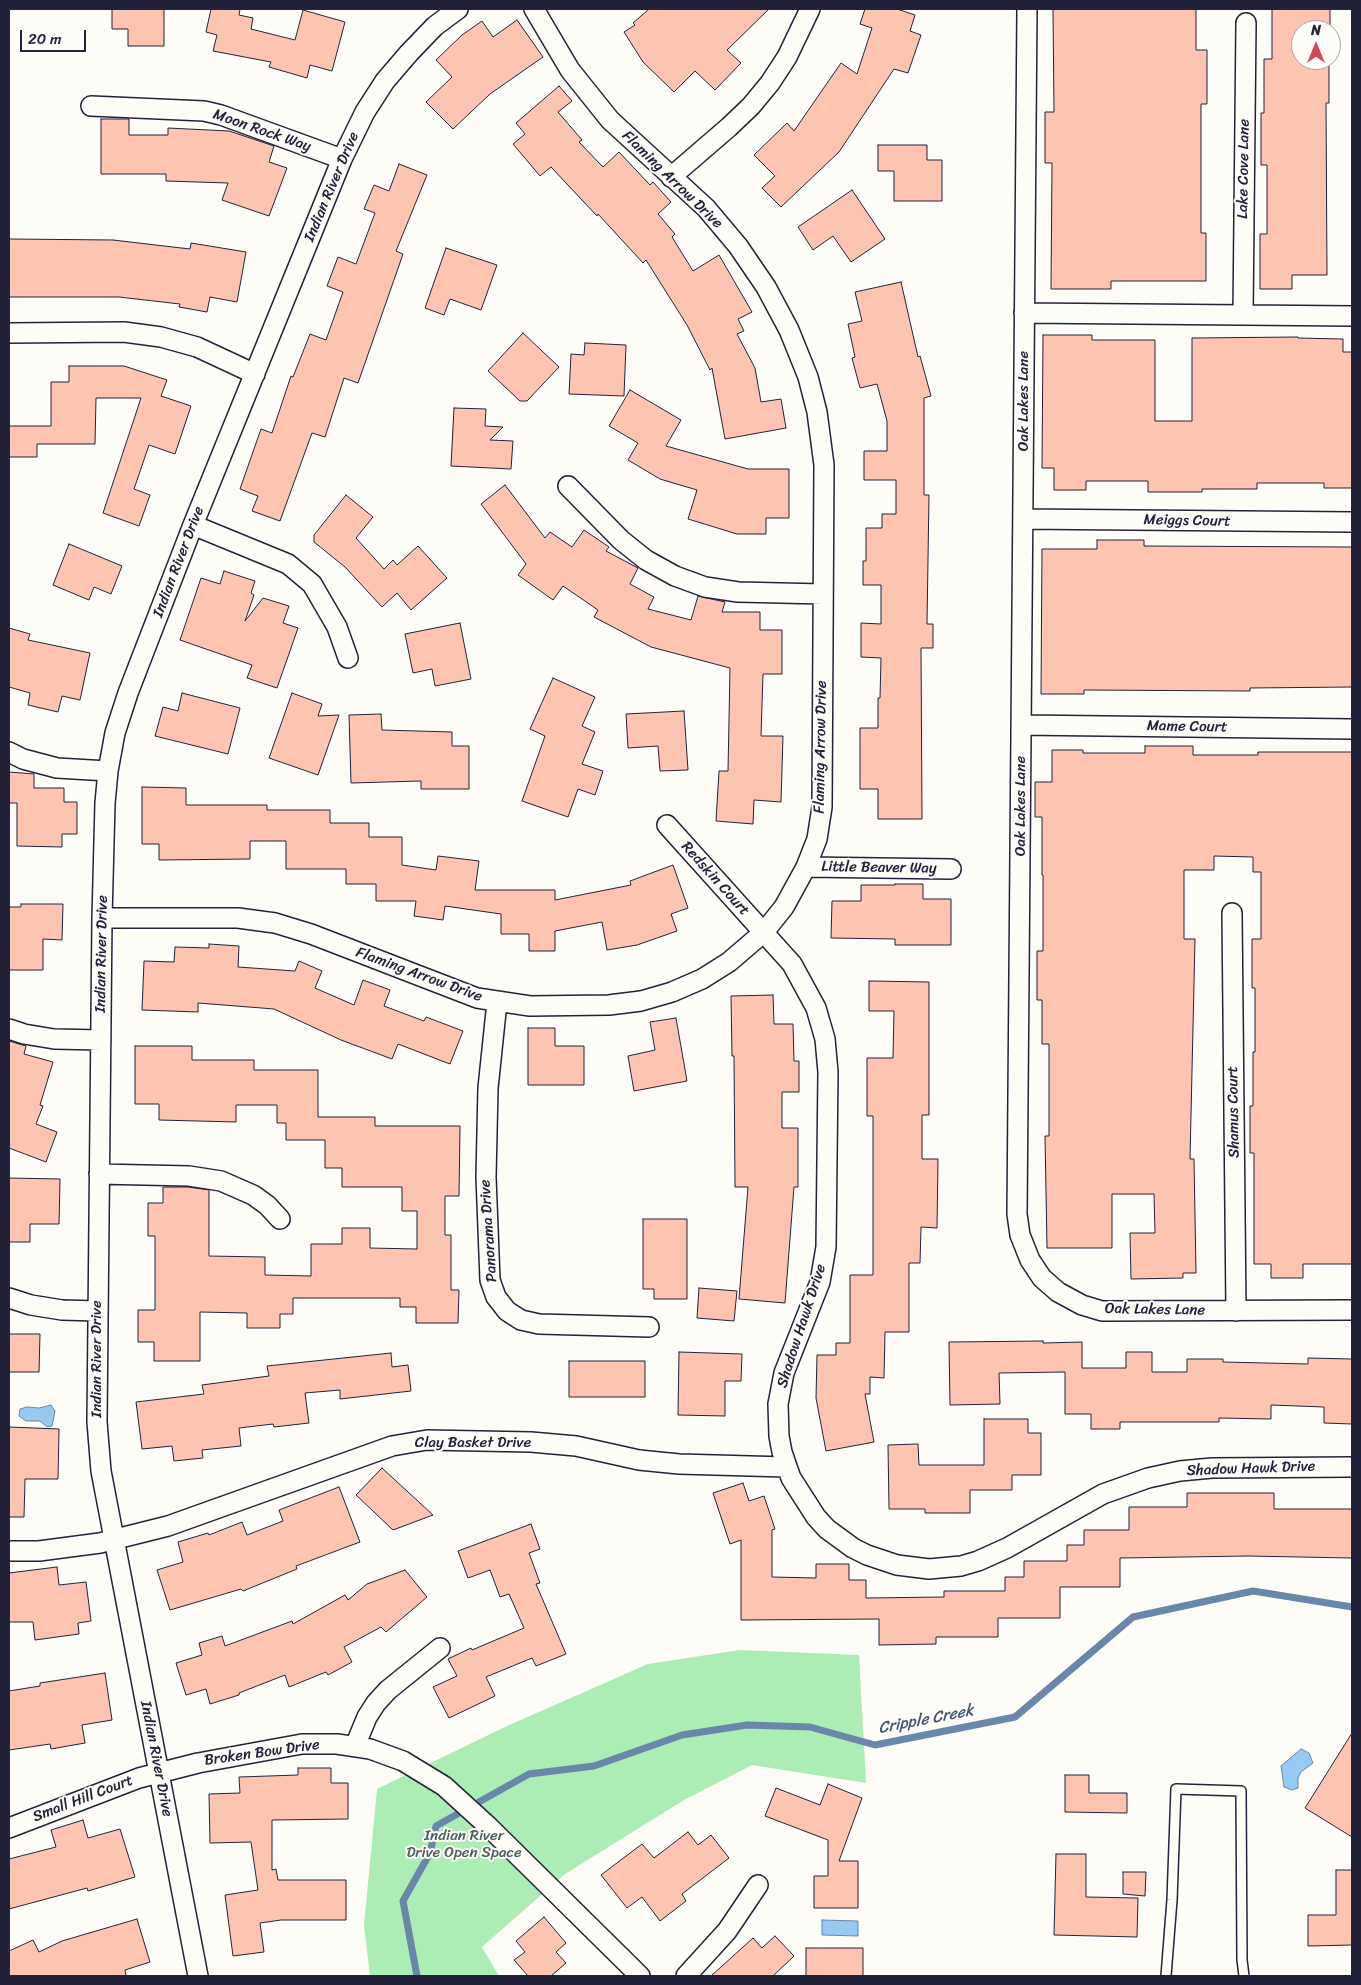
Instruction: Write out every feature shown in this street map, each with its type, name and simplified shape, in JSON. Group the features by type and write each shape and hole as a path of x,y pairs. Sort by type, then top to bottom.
{"street":[{"name":"Indian River Drive","path":"198,1976 101,1471 96,1422 102,918 105,803 108,771 115,733 128,693 193,525 342,159 365,112 385,81 435,26 458,9"},
{"name":"Flaming Arrow Drive","path":"102,918 238,918 275,923 311,934 460,993 496,1002 530,1006 599,1005 641,1001 672,992 702,979 729,962 764,932 784,907 806,868 817,839 822,807 824,465 817,412 808,377 789,330 766,287 738,246 706,208 610,120 570,70 534,9"},
{"path":"671,177 729,127 770,83 787,57 810,9"},
{"name":"Oak Lakes Lane","path":"1027,9 1017,1214 1020,1235 1030,1260 1042,1278 1058,1292 1082,1305 1102,1311 1352,1310"},
{"name":"Lake Cove Lane","path":"1243,315 1246,23"},
{"name":"Moon Rock Way","path":"91,106 204,112 222,115 342,159"},
{"path":"1024,312 1352,316"},
{"path":"9,333 124,332 161,337 197,347 255,374"},
{"path":"568,486 621,540 646,560 675,576 705,587 738,592 823,594"},
{"name":"Meiggs Court","path":"1023,519 1352,522"},
{"path":"193,525 288,564 312,584 337,627 348,658"},
{"name":"Mame Court","path":"1021,725 1352,728"},
{"path":"9,752 23,759 57,768 108,771"},
{"name":"Redskin Court","path":"667,825 764,932"},
{"name":"Little Beaver Way","path":"806,868 951,869"},
{"name":"Shamus Court","path":"1232,914 1236,1311"},
{"name":"Shadow Hawk Drive","path":"764,932 792,964 816,1008 825,1039 828,1072 826,1248 820,1282 784,1373 778,1404 779,1436 786,1466 798,1491 827,1529 853,1548 897,1565 929,1568 961,1566 978,1561 1007,1548 1104,1494 1148,1478 1180,1471 1212,1468 1352,1467"},
{"name":"Panorama Drive","path":"496,1002 488,1088 486,1177 490,1280 496,1297 507,1311 521,1320 530,1322 649,1327"},
{"path":"9,1029 54,1039 101,1040"},
{"path":"99,1174 189,1176 222,1181 253,1195 267,1205 280,1219"},
{"path":"9,1298 31,1305 62,1310 97,1311"},
{"name":"Clay Basket Drive","path":"9,1551 39,1551 114,1540 168,1526 392,1446 427,1440 532,1442 576,1446 639,1460 679,1464 786,1466"},
{"path":"355,1746 367,1717 376,1703 388,1690 440,1648"},
{"name":"Broken Bow Drive","path":"159,1772 302,1744 355,1746 370,1749 403,1761 444,1786 489,1827 640,1976"},
{"name":"Small Hill Court","path":"9,1828 159,1772"},
{"path":"686,1976 726,1931 758,1885"}],"lane":[{"path":"1166,1976 1172,1900 1176,1790 1241,1791 1242,1960 1244,1976"}],"green space":[{"name":"Indian River Drive Open Space","path":"740,1650 859,1655 866,1783 752,1765 684,1800 565,1874 482,1947 499,1976 370,1976 364,1925 377,1789 507,1726 648,1664"}],"water":[{"path":"51,1405 55,1411 52,1426 47,1427 40,1421 26,1421 19,1416 20,1409"},
{"path":"1301,1749 1309,1753 1313,1763 1301,1772 1298,1778 1298,1788 1292,1790 1284,1787 1281,1766"},
{"path":"822,1920 858,1921 858,1936 822,1935"}],"building":[{"path":"112,9 164,9 164,46 128,46 128,29 112,29"},
{"path":"211,9 240,9 239,15 253,18 251,29 295,40 303,10 345,22 332,71 310,65 307,78 269,67 271,62 213,51 217,35 206,32"},
{"path":"649,9 769,9 727,50 741,63 715,90 695,71 674,92 643,62 624,32 635,25 633,23"},
{"path":"865,9 897,9 915,15 910,31 921,35 908,73 894,69 839,152 781,207 762,188 775,176 754,155 787,123 794,131 841,63 857,74 872,28 860,24"},
{"path":"1053,9 1196,9 1196,50 1207,50 1207,104 1201,104 1201,233 1206,233 1206,281 1111,281 1111,289 1051,289 1052,163 1045,163 1045,112 1054,112"},
{"path":"1272,9 1330,9 1330,20 1291,20 1291,70 1329,70 1329,103 1326,103 1327,275 1292,275 1292,289 1260,289 1260,234 1267,234 1267,165 1261,165 1261,113 1264,113 1264,59 1272,59"},
{"path":"517,20 543,57 490,94 453,129 426,102 452,77 436,60 462,35 482,21 493,37"},
{"path":"559,86 572,101 558,112 582,140 579,142 603,167 619,152 650,185 653,182 671,202 658,214 675,234 672,237 693,271 719,255 752,312 738,319 744,331 737,334 755,368 761,402 781,399 786,428 725,439 712,368 710,370 687,325 646,260 643,263 551,167 540,176 513,144 525,134 516,123"},
{"path":"101,119 129,119 129,135 168,135 168,128 229,131 274,146 269,162 287,168 269,216 222,200 228,183 166,181 166,174 101,174"},
{"path":"878,145 927,145 927,160 942,160 942,201 894,201 894,171 878,171"},
{"path":"399,164 427,175 396,251 403,254 358,383 344,378 325,437 312,433 280,521 252,511 258,496 240,489 261,429 272,433 291,376 293,377 310,334 326,340 343,292 327,286 338,257 356,264 375,213 364,209 374,185 389,191"},
{"path":"852,190 885,239 851,262 833,236 813,250 798,227"},
{"path":"9,239 113,240 190,249 191,243 246,252 237,302 210,297 207,312 179,307 180,304 119,297 9,297"},
{"path":"446,248 497,265 481,310 450,299 444,315 425,308"},
{"path":"901,282 918,357 920,356 931,396 924,398 924,495 929,495 927,624 933,624 933,648 921,648 922,819 878,819 878,789 860,789 860,728 878,728 881,658 861,657 861,623 881,624 881,585 863,585 863,561 866,561 866,528 882,528 882,514 896,514 896,480 864,480 864,451 887,451 887,421 877,384 860,388 852,358 855,357 848,324 862,321 855,292"},
{"path":"523,333 559,367 527,401 520,401 488,371"},
{"path":"1043,335 1092,335 1092,340 1155,340 1155,421 1192,421 1192,338 1298,337 1343,339 1343,352 1352,352 1352,488 1324,488 1324,483 1257,483 1257,489 1202,489 1202,492 1148,492 1148,481 1086,481 1086,490 1054,490 1054,468 1042,468"},
{"path":"585,343 626,345 624,396 569,394 571,354 584,355"},
{"path":"69,366 124,366 167,380 161,396 191,406 175,454 149,445 134,489 150,495 139,526 103,513 141,398 96,398 95,444 37,444 37,457 9,457 9,426 51,426 51,382 69,382"},
{"path":"630,390 681,420 666,446 748,469 789,469 789,518 766,518 766,534 737,534 688,519 697,490 660,479 628,460 638,443 609,426"},
{"path":"454,408 486,409 485,426 503,427 490,440 513,441 511,469 451,466"},
{"path":"505,485 545,538 550,532 572,547 584,530 609,547 606,551 638,568 630,584 654,597 648,609 691,620 698,596 725,602 722,612 760,612 760,630 782,630 782,674 763,674 761,736 783,736 781,802 754,800 753,824 716,821 719,771 728,771 730,668 651,647 594,617 598,610 563,586 553,600 518,575 526,564 481,504"},
{"path":"346,495 373,517 356,538 384,569 393,560 397,565 418,546 447,578 411,610 397,593 382,607 345,567 314,542 314,535"},
{"path":"1097,540 1144,540 1144,546 1352,547 1352,687 1250,688 1250,691 1084,690 1084,694 1041,694 1042,549 1097,549"},
{"path":"69,544 122,566 111,594 94,587 89,600 53,585"},
{"path":"224,571 255,581 251,593 254,595 245,621 263,598 289,606 283,623 298,628 277,688 247,678 252,665 180,640 201,578 220,584"},
{"path":"460,623 471,679 435,686 432,669 413,673 405,634"},
{"path":"9,628 30,634 28,640 90,653 80,700 62,696 58,712 28,705 30,693 9,687"},
{"path":"553,678 595,697 582,726 595,732 582,764 603,771 595,795 578,789 568,817 522,801 545,736 530,729"},
{"path":"182,693 240,708 228,754 155,736 163,707 178,711"},
{"path":"292,693 322,704 318,716 339,715 318,775 269,758"},
{"path":"684,711 688,770 660,771 658,746 628,748 626,714"},
{"path":"381,714 382,730 452,732 452,746 469,746 469,789 421,789 421,781 351,783 349,715"},
{"path":"1145,746 1193,746 1193,755 1258,755 1258,752 1352,752 1352,1264 1303,1264 1303,1278 1271,1278 1271,1264 1254,1264 1254,1153 1250,1153 1250,1106 1253,1106 1253,1052 1255,1052 1255,988 1252,988 1252,939 1261,939 1261,872 1253,872 1253,857 1214,856 1214,870 1184,870 1184,939 1195,939 1190,1159 1194,1159 1196,1273 1183,1273 1183,1278 1131,1279 1130,1233 1155,1233 1154,1194 1112,1194 1112,1248 1047,1248 1045,1136 1049,1136 1049,1044 1042,1044 1042,1000 1037,1000 1037,951 1043,951 1043,875 1042,817 1035,817 1035,782 1052,782 1052,750 1083,750 1083,753 1145,753"},
{"path":"9,772 34,774 34,788 64,788 64,802 77,802 77,834 62,834 62,847 17,846 17,803 9,803"},
{"path":"142,787 186,788 186,805 267,805 267,810 330,810 330,823 369,823 369,837 402,837 402,865 436,870 438,856 479,861 475,890 555,890 555,900 631,885 630,881 673,865 688,908 671,914 677,931 637,945 607,950 602,922 555,931 555,951 529,951 529,934 501,934 501,914 445,906 443,920 414,916 416,901 376,901 376,884 346,884 346,869 286,869 286,841 250,841 250,859 159,860 159,844 142,844"},
{"path":"923,884 923,899 951,899 951,945 895,945 895,939 831,938 832,901 861,901 861,885"},
{"path":"21,904 63,904 62,940 43,939 43,970 9,970 9,907 21,907"},
{"path":"209,944 239,946 238,967 295,971 299,961 322,971 315,988 354,1005 363,980 390,990 384,1006 424,1021 426,1017 463,1031 450,1064 398,1044 392,1059 341,1040 274,1009 198,1003 198,1012 142,1010 144,961 174,962 175,947 209,948"},
{"path":"869,981 929,982 929,1115 922,1115 922,1159 938,1159 937,1228 921,1227 920,1263 909,1263 909,1332 885,1332 884,1378 870,1377 870,1394 865,1394 874,1442 826,1451 816,1398 817,1355 836,1355 836,1343 850,1343 850,1275 873,1275 873,1116 867,1116 867,1058 893,1058 894,1011 869,1011"},
{"path":"773,995 774,1024 793,1024 794,1061 799,1061 799,1092 782,1092 782,1128 798,1128 798,1187 794,1187 785,1303 739,1299 748,1187 735,1187 734,1056 732,1056 731,996"},
{"path":"676,1018 687,1081 634,1091 628,1056 655,1050 650,1022"},
{"path":"528,1028 555,1028 555,1046 584,1046 584,1085 528,1085"},
{"path":"9,1041 26,1046 24,1054 53,1062 40,1105 43,1106 36,1124 57,1132 46,1162 9,1148"},
{"path":"135,1046 192,1046 192,1060 254,1060 254,1070 318,1070 318,1117 375,1117 375,1126 460,1126 459,1196 445,1196 445,1235 451,1235 451,1290 459,1290 458,1323 416,1323 416,1307 400,1307 400,1298 293,1298 293,1314 280,1314 280,1328 247,1328 247,1313 200,1312 200,1361 154,1361 154,1342 138,1342 138,1310 155,1310 155,1236 148,1236 148,1203 163,1203 163,1187 188,1187 209,1190 209,1256 265,1257 265,1275 311,1276 311,1244 342,1244 342,1228 370,1228 370,1248 417,1249 417,1211 402,1211 402,1187 342,1187 342,1168 325,1168 325,1140 286,1140 286,1123 277,1123 277,1105 236,1105 236,1122 159,1120 159,1104 135,1104"},
{"path":"9,1178 60,1179 59,1224 30,1224 30,1242 9,1242"},
{"path":"643,1219 687,1219 687,1299 654,1299 654,1289 643,1289"},
{"path":"699,1288 737,1291 734,1321 697,1318"},
{"path":"9,1334 40,1334 39,1372 9,1372"},
{"path":"1043,1341 1043,1343 1082,1342 1082,1368 1126,1368 1126,1352 1152,1352 1152,1372 1187,1372 1187,1359 1223,1359 1223,1362 1308,1364 1308,1358 1352,1359 1352,1424 1324,1423 1324,1407 1271,1405 1271,1419 1219,1418 1219,1422 1120,1422 1120,1429 1091,1429 1091,1414 1065,1414 1065,1372 999,1373 1000,1404 950,1405 949,1342"},
{"path":"679,1352 742,1354 741,1381 725,1381 725,1416 678,1415"},
{"path":"391,1353 392,1367 408,1365 411,1391 340,1399 340,1390 305,1393 309,1423 274,1427 273,1424 239,1428 241,1446 202,1450 203,1458 174,1461 172,1446 142,1449 136,1402 204,1394 202,1385 269,1376 267,1366"},
{"path":"569,1361 645,1361 645,1397 569,1397"},
{"path":"984,1419 1028,1419 1028,1433 1041,1433 1041,1475 1012,1475 1012,1490 970,1490 970,1513 925,1513 925,1509 889,1509 888,1445 918,1444 919,1465 984,1465"},
{"path":"9,1427 59,1429 58,1479 25,1479 24,1517 9,1517"},
{"path":"382,1468 433,1515 393,1530 356,1495"},
{"path":"743,1483 749,1501 764,1496 775,1529 772,1530 772,1577 816,1578 816,1564 849,1564 849,1580 866,1580 866,1598 944,1597 944,1591 1005,1591 1005,1577 1024,1577 1024,1561 1067,1561 1067,1545 1084,1545 1084,1530 1129,1530 1129,1507 1187,1507 1187,1493 1274,1493 1274,1509 1352,1509 1352,1558 1248,1556 1120,1558 1120,1587 1060,1587 1060,1618 998,1618 998,1637 936,1637 936,1644 879,1645 879,1619 741,1620 741,1540 730,1544 713,1493"},
{"path":"339,1487 360,1542 296,1566 297,1569 243,1591 241,1589 170,1610 157,1570 183,1562 178,1542 208,1533 209,1535 242,1522 247,1535 283,1521 279,1510"},
{"path":"531,1524 540,1549 529,1553 540,1583 536,1584 566,1654 536,1666 532,1658 486,1677 495,1696 449,1718 433,1687 457,1676 448,1659 524,1628 509,1594 500,1597 490,1570 468,1578 458,1551"},
{"path":"57,1567 59,1585 86,1582 91,1621 78,1623 79,1634 35,1640 33,1622 9,1622 9,1573"},
{"path":"405,1570 427,1597 386,1632 381,1627 344,1647 352,1662 328,1675 326,1672 289,1687 285,1675 239,1693 239,1695 210,1704 206,1689 186,1695 176,1663 202,1655 199,1643 222,1636 225,1646 292,1621 293,1624 345,1595 348,1600 367,1584"},
{"path":"105,1673 112,1720 82,1725 85,1743 51,1749 50,1744 9,1750 9,1691 40,1686 40,1683"},
{"path":"1352,1733 1352,1837 1305,1808"},
{"path":"298,1768 331,1768 331,1783 348,1783 348,1819 272,1820 272,1870 276,1869 278,1880 346,1880 346,1920 281,1920 260,1923 264,1952 233,1956 225,1895 258,1890 251,1842 210,1843 209,1794 240,1793 239,1777 298,1775"},
{"path":"1065,1775 1089,1775 1089,1793 1127,1793 1127,1813 1065,1812"},
{"path":"828,1784 862,1798 839,1861 858,1861 858,1908 814,1908 814,1876 828,1876 828,1840 765,1816 776,1788 820,1805"},
{"path":"83,1820 88,1838 120,1829 135,1877 88,1891 87,1888 9,1909 9,1859 56,1847 51,1830"},
{"path":"688,1832 698,1845 711,1835 729,1858 682,1894 686,1901 660,1921 642,1897 627,1908 601,1875 642,1844 654,1858"},
{"path":"1056,1854 1086,1854 1086,1897 1138,1898 1137,1937 1054,1935"},
{"path":"1336,1870 1352,1870 1352,1945 1308,1946 1308,1915 1336,1915"},
{"path":"1123,1872 1146,1872 1145,1896 1123,1894"},
{"path":"544,1917 566,1943 556,1952 566,1963 551,1976 528,1976 514,1960 525,1952 516,1941"},
{"path":"137,1919 150,1962 125,1970 126,1976 9,1976 9,1951 33,1940 39,1952 62,1941"},
{"path":"775,1936 794,1956 773,1976 711,1976 753,1938 762,1948"},
{"path":"806,1948 863,1948 863,1976 806,1976"}],"waterway":[{"name":"Cripple Creek","path":"417,1976 403,1901 430,1853 436,1826 529,1774 594,1766 682,1735 747,1725 810,1727 875,1745 1015,1717 1133,1617 1253,1591 1352,1607"}]}
